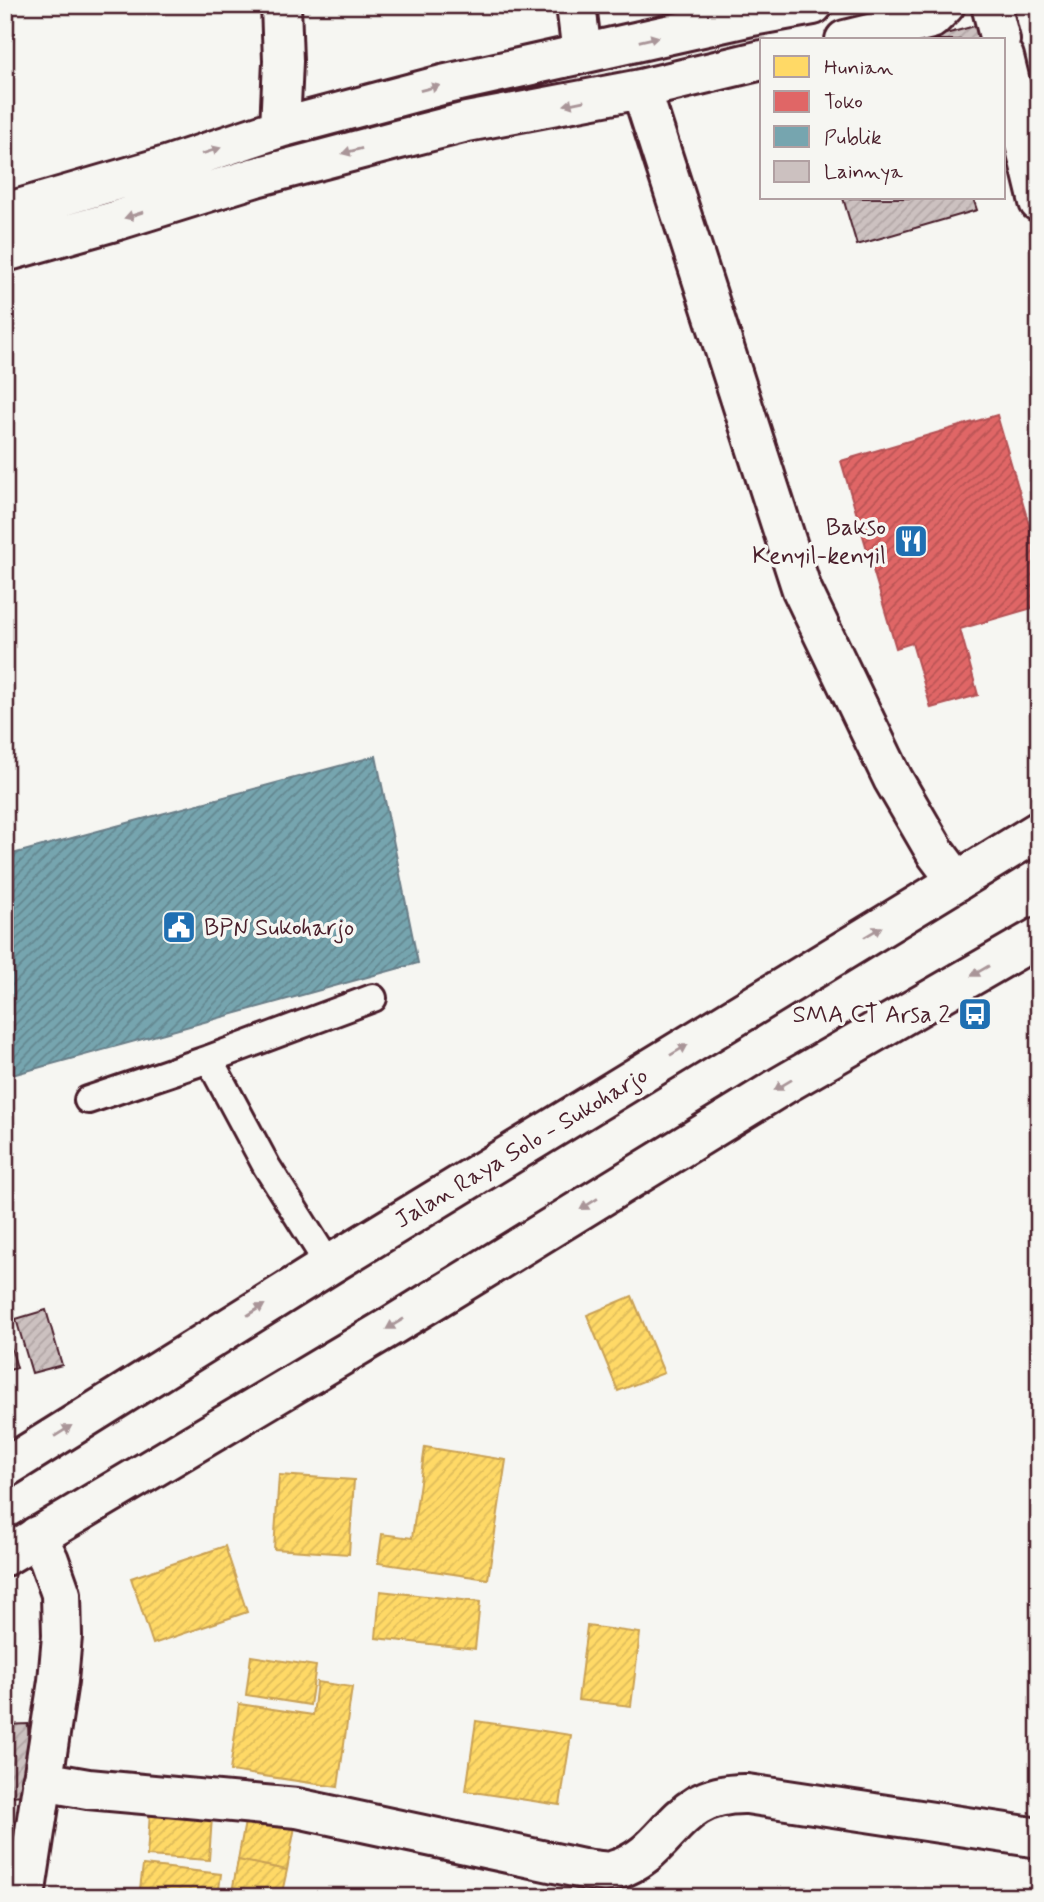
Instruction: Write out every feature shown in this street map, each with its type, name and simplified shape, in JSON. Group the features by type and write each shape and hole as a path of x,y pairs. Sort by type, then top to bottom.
{"street":[{"path":"280,128 283,61 281,5"},
{"path":"576,5 582,54"},
{"path":"5,213 166,166 280,128 442,85 752,16 813,5"},
{"path":"853,38 932,19 945,5"},
{"path":"991,5 999,38"},
{"path":"5,252 256,177 396,140 467,122 641,89 760,60"},
{"path":"1006,65 1039,202"},
{"path":"641,89 802,590 893,779 946,867"},
{"name":"Jalan Raya Solo - Sukoharjo","path":"5,1468 329,1265 946,867 1039,831"},
{"path":"5,1556 49,1563 382,1332 783,1085 1039,937"},
{"path":"25,1897 60,1660 49,1563"},
{"path":"42,1782 88,1789 297,1808 583,1869 604,1871 614,1871 644,1855 691,1808 709,1798 727,1794 747,1794 1039,1838"}],"lane":[{"path":"88,1100 209,1059 373,998"},
{"path":"209,1059 267,1167 329,1265"}],"building: Hunian":[{"path":"632,1296 664,1373 618,1391 587,1315"},
{"path":"425,1447 506,1460 488,1579 378,1563 382,1534 412,1538"},
{"path":"279,1475 354,1480 349,1554 274,1549"},
{"path":"225,1546 247,1612 153,1644 131,1578"},
{"path":"380,1591 480,1602 475,1649 376,1638"},
{"path":"587,1626 640,1633 631,1706 578,1700"},
{"path":"251,1656 316,1666 310,1705 246,1695"},
{"path":"317,1682 352,1687 338,1787 230,1771 239,1704 313,1715"},
{"path":"476,1721 571,1735 560,1805 466,1791"},
{"path":"247,1811 296,1821 287,1870 238,1860"},
{"path":"150,1813 212,1817 209,1860 147,1856"},
{"path":"238,1860 287,1870 281,1897 231,1897"},
{"path":"143,1865 221,1874 218,1897 139,1897"}],"building: Toko":[{"path":"997,415 1039,559 1039,606 960,629 978,695 931,708 912,643 896,648 841,461"}],"building: Publik":[{"path":"376,756 418,963 5,1077 5,856"}],"building: Lainnya":[{"path":"989,22 993,38 931,38"},
{"path":"844,200 974,200 977,210 857,245"},
{"path":"46,1310 62,1365 32,1373 16,1319"},
{"path":"5,1326 17,1368 5,1371"},
{"path":"28,1724 31,1795 5,1796 5,1725"},
{"path":"5,1821 25,1822 22,1872 5,1871"}],"place":[{"name":"Bakso Kenyil-kenyil","path":"911,541"},
{"name":"BPN Sukoharjo","path":"179,927"},
{"name":"SMA CT Arsa 2","path":"975,1014"}]}
